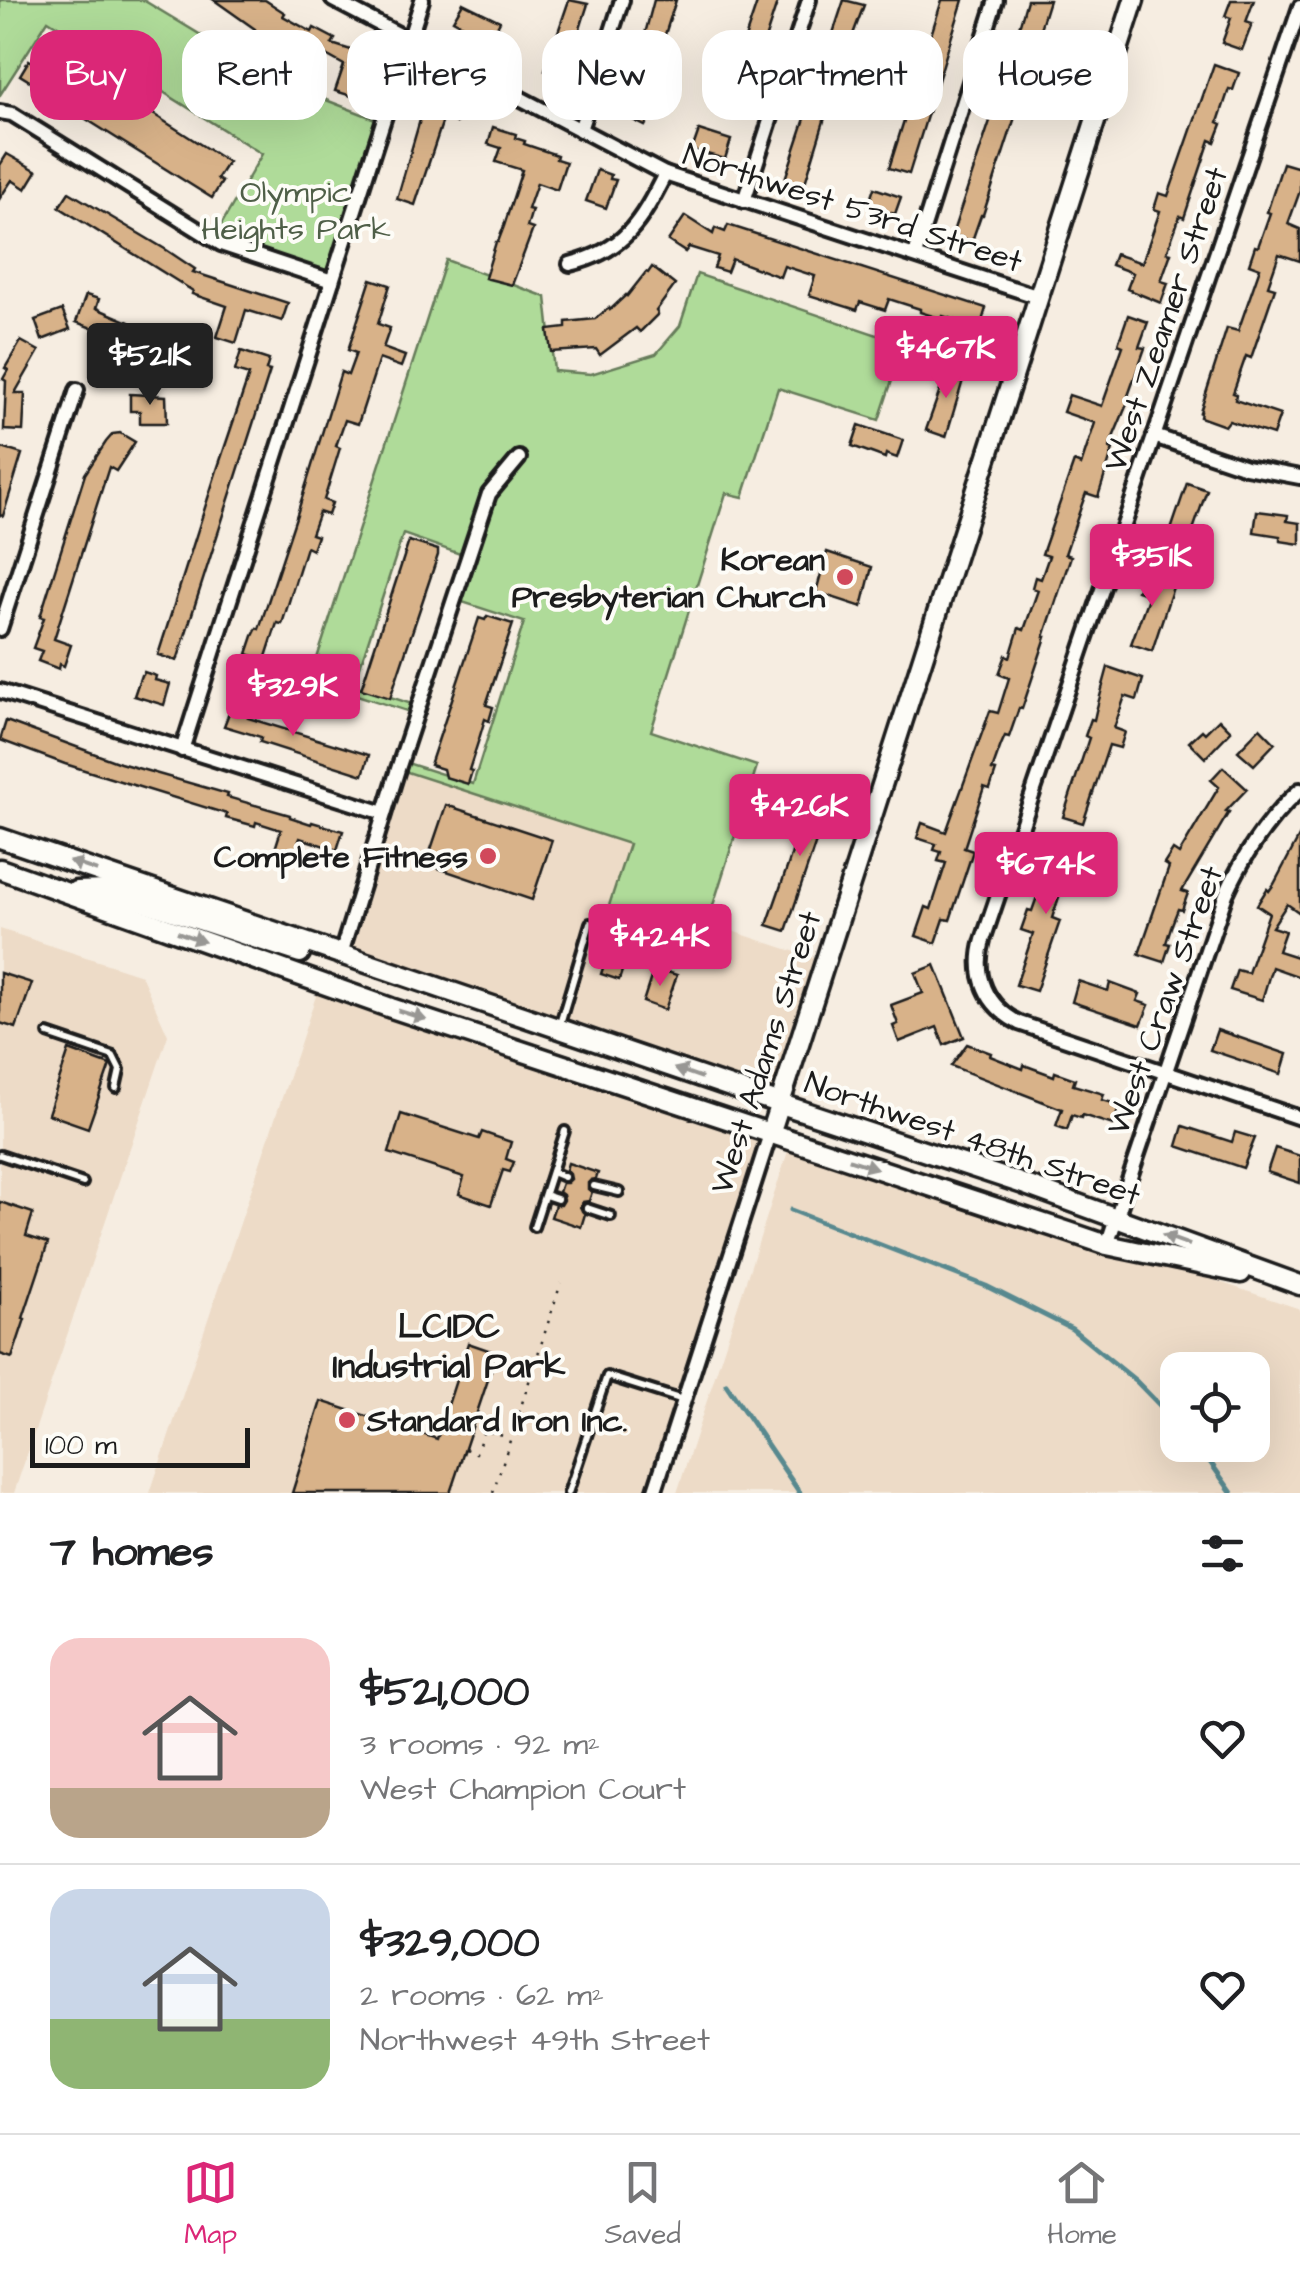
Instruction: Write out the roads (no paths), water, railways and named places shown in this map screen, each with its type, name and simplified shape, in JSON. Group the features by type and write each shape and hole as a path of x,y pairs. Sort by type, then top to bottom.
{"main road":[{"name":"West Adams Street","path":"770,1134 1134,0"},
{"name":"Northwest 48th Street","path":"0,838 1023,1184 1300,1285"},
{"name":"Northwest 48th Street","path":"0,869 320,984 1107,1244 1300,1285"},
{"path":"66,891 108,890 328,962 341,954"}],"street":[{"name":"Northwest 53rd Street","path":"333,0 389,30"},
{"path":"413,30 422,0"},
{"path":"580,130 622,0"},
{"path":"744,201 808,0"},
{"path":"914,255 996,0"},
{"name":"West Zeamer Street","path":"1300,7 980,947 978,968 988,997 1002,1013 1030,1028 1300,1118"},
{"name":"Northwest 53rd Street","path":"522,100 665,174 1039,297"},
{"path":"0,112 12,114 221,244 332,281"},
{"path":"182,750 384,120"},
{"path":"570,264 596,256 618,243 639,220 665,174"},
{"path":"0,629 77,390"},
{"path":"1154,436 1246,466 1300,477"},
{"path":"341,954 489,494 519,458"},
{"path":"0,691 384,813"},
{"name":"West Craw Street","path":"1107,1244 1226,894 1255,840 1300,790"},
{"name":"West Adams Street","path":"654,1493 770,1134"}],"lane":[{"path":"558,1028 590,923"},
{"path":"48,1034 114,1056 120,1070 116,1088"},
{"path":"534,1228 565,1131"},
{"path":"0,1155 83,1183"},
{"path":"552,1172 564,1176"},
{"path":"594,1186 618,1192"},
{"path":"545,1195 557,1199"},
{"path":"586,1208 611,1216"},
{"path":"568,1493 606,1376 684,1400"}],"waterway":[{"path":"791,1210 986,1286 1072,1329 1160,1406"},
{"path":"726,1384 800,1493"},
{"path":"1210,1462 1232,1493"}],"place":[{"name":"Korean Presbyterian Church","path":"845,577"},
{"name":"Complete Fitness","path":"488,856"},
{"name":"Standard Iron Inc.","path":"347,1420"}],"district":[{"name":"LCIDC Industrial Park","path":"449,1345"}],"park label":[{"name":"Olympic Heights Park","path":"296,210"}]}
